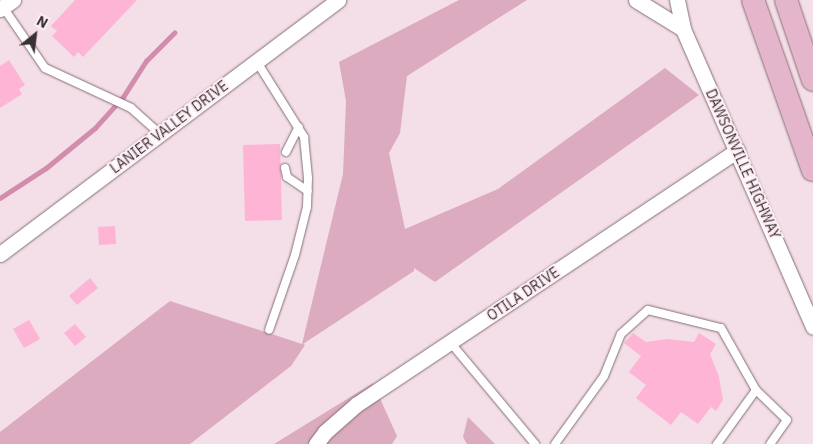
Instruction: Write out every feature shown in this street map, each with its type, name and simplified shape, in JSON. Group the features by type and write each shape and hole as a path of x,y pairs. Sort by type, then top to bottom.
{"main road":[{"path":"753,0 813,170"},
{"path":"786,0 813,80"}],"street":[{"name":"LANIER VALLEY DRIVE","path":"0,254 338,0"},
{"path":"636,0 684,29"},
{"name":"DAWSONVILLE HIGHWAY","path":"677,0 684,29 813,327"},
{"name":"OTILA DRIVE","path":"316,444 325,432 357,404 737,151"}],"lane":[{"path":"5,5 45,68 131,108 160,134"},
{"path":"257,62 304,137 308,192 308,207 295,255 269,330"},
{"path":"286,152 299,127"},
{"path":"285,168 287,177 308,192"},
{"path":"555,444 604,376 621,334 648,310 721,328 756,390 787,420 770,444"},
{"path":"450,342 535,444"},
{"path":"718,444 756,390"}],"shaded area":[{"path":"459,0 527,0 407,76 400,133 389,153 405,229 498,189 665,68 699,95 435,282 414,268 414,271 303,344 305,345 291,366 190,444 0,444 0,432 170,301 302,344 343,174 346,101 339,62"},
{"path":"373,383 397,436 392,444 274,444"},
{"path":"468,417 495,444 467,444 463,437"}],"building":[{"path":"75,0 137,0 83,57 78,52 74,57 52,36 57,31 51,26"},
{"path":"9,60 25,85 19,89 22,94 0,108 0,66"},
{"path":"280,144 282,220 245,221 243,145"},
{"path":"115,226 116,244 99,245 98,227"},
{"path":"90,278 98,288 77,305 69,296"},
{"path":"29,320 40,339 24,348 13,329"},
{"path":"75,324 86,337 75,346 64,333"},
{"path":"633,333 646,342 668,339 694,342 699,333 716,344 710,354 719,377 723,400 716,411 711,407 698,424 681,412 671,425 636,398 646,385 629,372 641,356 624,343"}],"waterway":[{"path":"0,198 46,168 95,128 123,97 146,61 174,33"}]}
